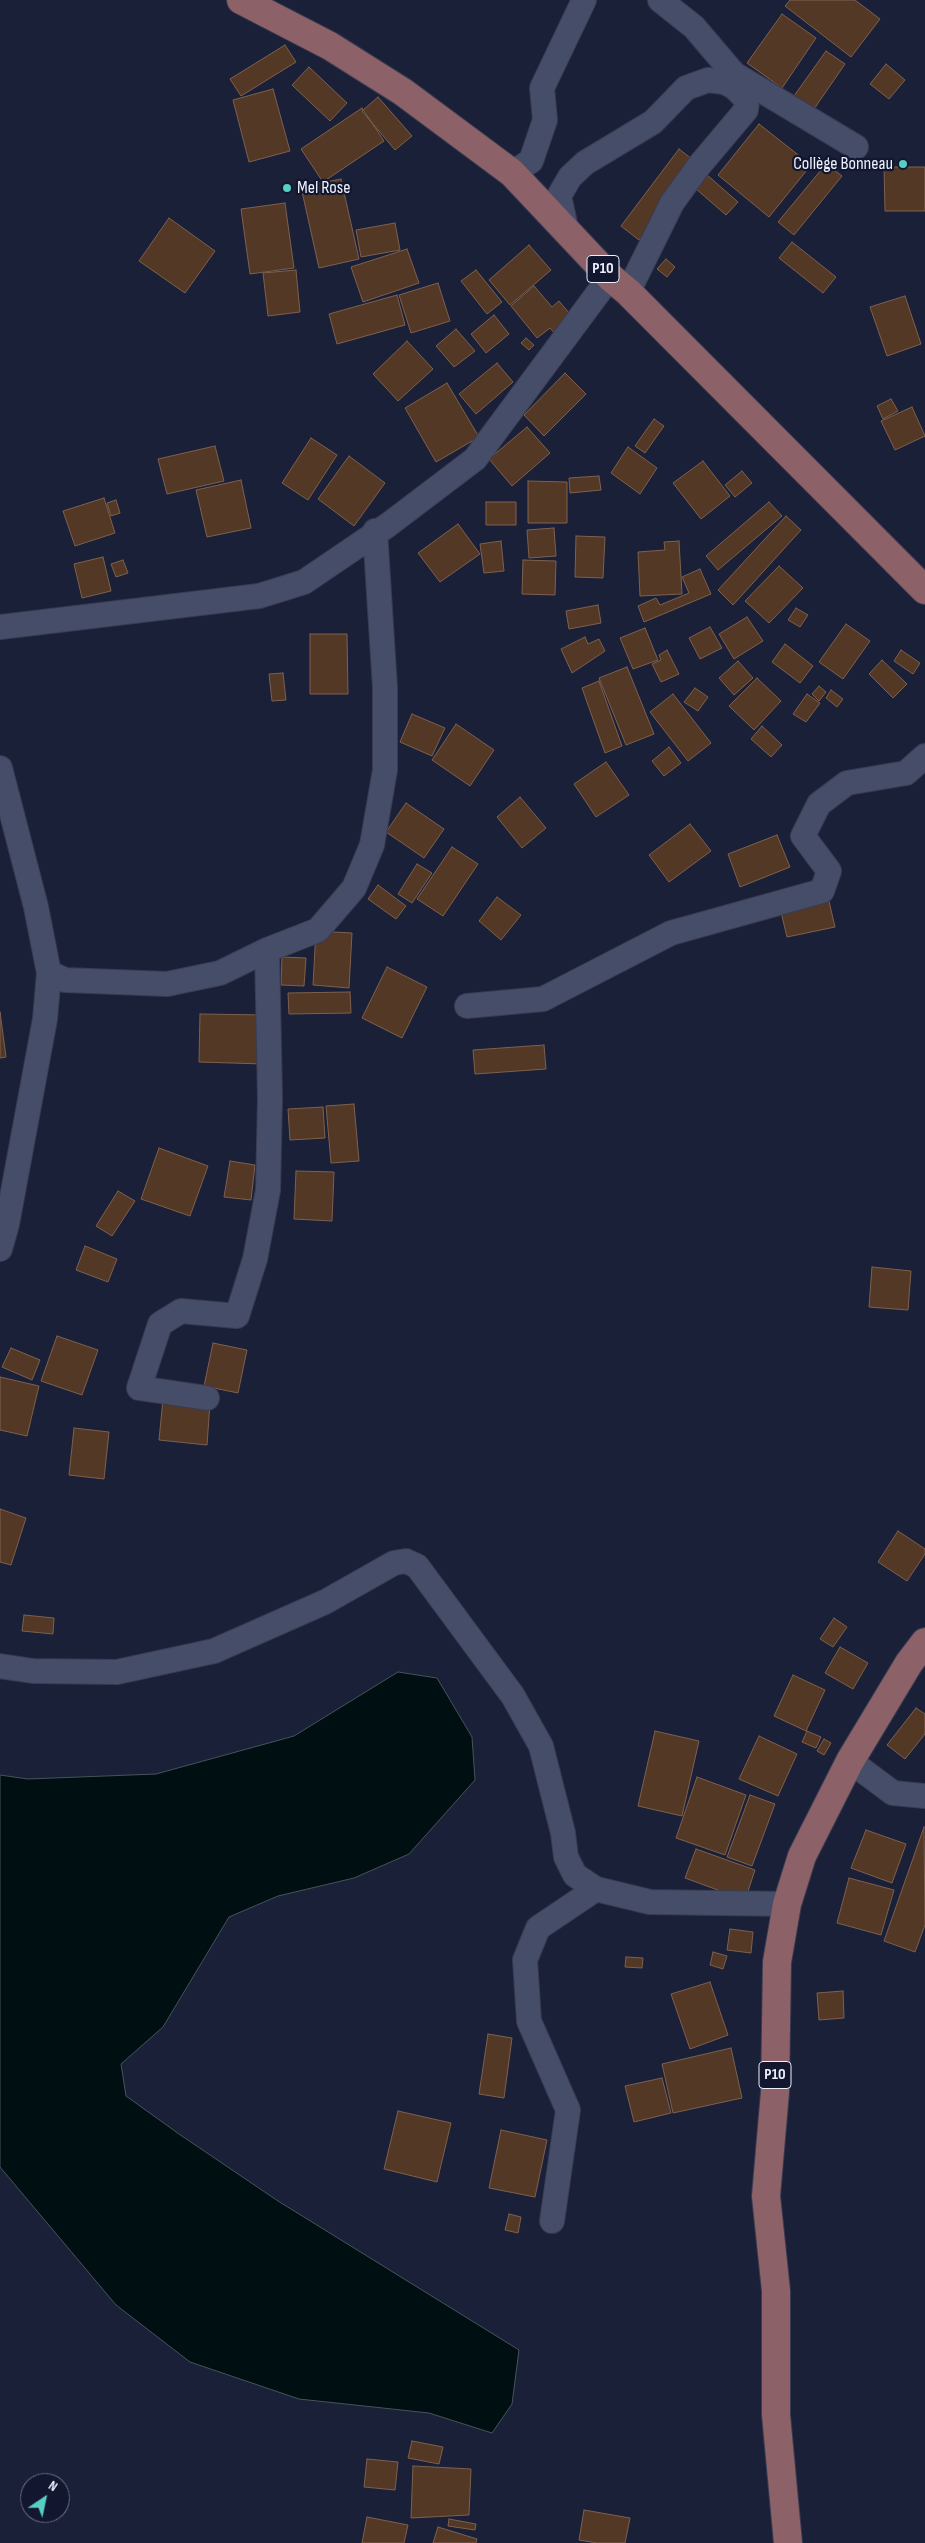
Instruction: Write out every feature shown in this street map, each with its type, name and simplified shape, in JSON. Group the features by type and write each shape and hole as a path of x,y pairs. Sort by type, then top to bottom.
{"main road":[{"name":"P10","path":"241,0 330,46 403,92 512,173 619,284 925,590"},
{"name":"P10","path":"788,2543 776,2415 776,2291 766,2196 774,2092 777,1962 787,1904 802,1856 850,1761 909,1664 925,1642"}],"street":[{"path":"512,173 531,161 546,120 542,88 584,0"},
{"path":"660,0 694,27 734,74 856,147"},
{"path":"0,628 266,594 304,582 388,525 475,460 619,284 698,167 746,110 746,100 734,87 724,82 708,80 686,88 653,122 585,163 570,177 559,196 566,228"},
{"path":"49,973 65,980 167,984 220,973 267,950 318,930 354,888 372,845 385,760 385,688 376,532"},
{"path":"467,1006 544,999 671,933 822,891 829,871 803,836 820,804 847,783 906,773 925,756"},
{"path":"0,768 36,907 49,973 45,1020 7,1224 0,1248"},
{"path":"207,1398 139,1388 160,1324 181,1312 237,1316 255,1259 268,1190 270,1098 267,950"},
{"path":"0,1145 13,1138 24,1125"},
{"path":"0,1666 33,1671 117,1672 214,1651 325,1602 394,1563 406,1561 417,1566 517,1704 541,1746 563,1833 566,1857 576,1875 596,1889 650,1902 787,1904"},
{"path":"850,1761 892,1793 925,1796"},
{"path":"552,2221 568,2110 529,2021 525,1960 538,1928 596,1889"}],"shaded area":[{"path":"398,1672 437,1678 472,1737 475,1780 409,1854 354,1878 278,1896 229,1917 163,2027 121,2064 126,2096 278,2201 519,2350 512,2404 492,2433 429,2413 299,2399 190,2362 116,2305 0,2167 0,1775 28,1779 156,1774 294,1736"}],"building":[{"path":"790,0 855,0 880,19 851,57 785,6"},
{"path":"782,14 816,38 782,88 747,63"},
{"path":"285,45 296,62 241,96 230,79"},
{"path":"826,51 845,64 814,109 794,96"},
{"path":"886,64 905,80 889,99 870,84"},
{"path":"309,67 347,103 330,121 292,85"},
{"path":"273,89 290,151 249,162 233,100"},
{"path":"378,97 412,136 395,150 362,111"},
{"path":"362,108 384,141 323,182 301,149"},
{"path":"759,124 811,165 769,217 718,175"},
{"path":"679,149 697,163 639,240 621,226"},
{"path":"826,164 842,176 794,235 778,222"},
{"path":"884,167 925,167 925,211 885,211"},
{"path":"707,175 738,202 726,215 695,188"},
{"path":"341,179 359,259 319,268 301,187"},
{"path":"285,203 294,268 250,274 241,209"},
{"path":"169,218 215,251 185,293 139,261"},
{"path":"395,223 400,250 361,257 356,230"},
{"path":"792,242 836,277 823,293 779,258"},
{"path":"529,245 551,270 510,305 489,280"},
{"path":"407,249 419,283 363,302 351,267"},
{"path":"666,259 675,267 667,277 657,269"},
{"path":"296,270 300,312 268,316 263,273"},
{"path":"476,270 502,302 487,314 461,281"},
{"path":"438,283 450,321 411,333 399,295"},
{"path":"534,286 552,307 559,301 575,320 556,335 550,328 537,338 511,306"},
{"path":"397,295 405,325 337,344 329,314"},
{"path":"905,296 921,344 887,356 870,307"},
{"path":"494,315 509,334 486,353 471,334"},
{"path":"456,329 475,351 454,367 436,346"},
{"path":"526,338 534,345 529,350 521,343"},
{"path":"407,341 433,369 398,401 373,374"},
{"path":"497,363 513,382 476,414 459,394"},
{"path":"565,373 586,394 544,436 524,415"},
{"path":"447,383 479,437 436,462 405,408"},
{"path":"891,399 898,411 883,419 877,406"},
{"path":"912,407 925,436 895,450 881,421"},
{"path":"654,419 664,426 645,453 635,446"},
{"path":"527,427 550,453 512,486 489,459"},
{"path":"311,438 337,455 308,500 282,483"},
{"path":"215,446 224,481 167,494 158,459"},
{"path":"628,447 657,468 640,494 611,473"},
{"path":"349,456 385,483 354,526 318,499"},
{"path":"703,461 730,496 701,519 673,483"},
{"path":"742,471 752,483 735,497 725,485"},
{"path":"599,476 601,490 570,493 569,478"},
{"path":"241,480 251,528 207,537 196,490"},
{"path":"528,481 567,482 567,523 528,523"},
{"path":"104,498 115,533 75,546 63,511"},
{"path":"116,500 120,513 111,516 107,503"},
{"path":"486,502 516,502 516,525 486,525"},
{"path":"769,502 782,516 718,570 706,556"},
{"path":"786,516 801,530 733,605 718,590"},
{"path":"458,524 480,554 440,582 418,553"},
{"path":"554,528 556,556 529,558 527,530"},
{"path":"576,536 605,537 603,578 575,577"},
{"path":"501,541 504,571 484,573 480,544"},
{"path":"679,541 682,594 640,596 638,552 665,550 664,542"},
{"path":"103,557 111,591 82,598 74,564"},
{"path":"123,560 128,573 116,577 111,564"},
{"path":"523,560 556,561 555,595 522,594"},
{"path":"779,566 803,588 769,623 745,601"},
{"path":"700,569 711,594 644,622 638,606 656,598 660,605 689,593 682,577"},
{"path":"598,605 601,623 569,629 566,611"},
{"path":"796,608 808,615 800,627 788,620"},
{"path":"747,617 763,641 734,659 719,634"},
{"path":"846,624 870,641 843,679 819,662"},
{"path":"710,627 722,648 700,659 689,638"},
{"path":"645,628 658,660 633,669 620,638"},
{"path":"310,634 347,634 348,694 310,694"},
{"path":"585,637 588,644 599,639 605,651 572,673 561,649"},
{"path":"785,644 813,666 800,683 772,662"},
{"path":"667,650 679,674 661,682 652,664 661,660 659,655"},
{"path":"901,650 920,663 913,674 894,661"},
{"path":"882,660 907,684 893,698 869,674"},
{"path":"738,661 753,678 734,695 719,678"},
{"path":"627,667 654,734 626,745 599,678"},
{"path":"283,673 286,700 272,701 269,674"},
{"path":"757,678 781,701 754,730 729,706"},
{"path":"599,681 622,746 605,753 582,688"},
{"path":"819,686 826,692 819,701 812,694"},
{"path":"695,688 708,697 698,711 684,702"},
{"path":"831,690 843,699 837,707 826,698"},
{"path":"673,694 711,743 688,761 650,712"},
{"path":"807,694 820,703 806,722 793,714"},
{"path":"412,714 445,728 432,756 400,742"},
{"path":"456,724 494,750 470,786 432,760"},
{"path":"762,726 782,745 771,757 751,739"},
{"path":"669,747 681,763 664,776 652,761"},
{"path":"606,762 629,795 596,817 574,784"},
{"path":"520,797 546,828 522,848 497,817"},
{"path":"406,803 444,829 424,858 386,832"},
{"path":"690,824 711,851 669,882 649,855"},
{"path":"777,835 790,867 740,887 728,854"},
{"path":"452,847 478,864 443,916 417,899"},
{"path":"417,864 432,873 412,903 398,894"},
{"path":"378,885 406,906 396,919 368,899"},
{"path":"497,897 521,915 501,940 479,921"},
{"path":"828,897 835,927 787,937 780,908"},
{"path":"316,931 352,933 349,988 313,985"},
{"path":"282,957 306,958 304,986 281,985"},
{"path":"387,967 427,987 402,1038 362,1018"},
{"path":"350,992 351,1013 289,1014 288,993"},
{"path":"0,1012 6,1057 0,1058"},
{"path":"200,1014 265,1015 264,1064 199,1062"},
{"path":"544,1045 546,1069 475,1074 473,1050"},
{"path":"354,1104 359,1161 331,1163 326,1106"},
{"path":"323,1107 325,1138 290,1140 288,1109"},
{"path":"159,1148 208,1166 190,1216 141,1199"},
{"path":"230,1161 255,1165 251,1200 224,1197"},
{"path":"296,1171 334,1172 332,1221 294,1219"},
{"path":"118,1191 135,1201 112,1236 96,1226"},
{"path":"85,1246 117,1259 108,1282 76,1270"},
{"path":"872,1267 911,1271 908,1310 869,1307"},
{"path":"57,1336 98,1350 82,1395 41,1381"},
{"path":"213,1343 247,1350 238,1393 204,1386"},
{"path":"11,1348 40,1360 32,1380 2,1367"},
{"path":"0,1377 39,1386 27,1436 0,1430"},
{"path":"163,1399 210,1403 207,1445 159,1440"},
{"path":"74,1428 109,1432 104,1479 69,1475"},
{"path":"0,1509 26,1518 11,1565 0,1562"},
{"path":"898,1531 925,1549 925,1554 907,1581 878,1562"},
{"path":"24,1615 54,1618 53,1634 22,1631"},
{"path":"834,1618 847,1627 833,1647 820,1639"},
{"path":"840,1647 868,1663 853,1689 825,1673"},
{"path":"793,1675 825,1690 806,1731 774,1716"},
{"path":"916,1708 925,1714 925,1734 905,1759 887,1745"},
{"path":"655,1731 699,1741 682,1816 638,1806"},
{"path":"807,1731 821,1737 816,1748 802,1742"},
{"path":"759,1736 797,1754 778,1796 739,1779"},
{"path":"824,1739 831,1743 824,1755 817,1751"},
{"path":"697,1777 746,1795 725,1855 676,1838"},
{"path":"750,1795 775,1804 752,1866 727,1857"},
{"path":"924,1827 925,1925 915,1952 884,1941"},
{"path":"866,1830 906,1844 892,1883 851,1868"},
{"path":"696,1849 755,1870 745,1900 685,1878"},
{"path":"849,1878 894,1890 881,1935 837,1923"},
{"path":"730,1929 753,1932 751,1953 727,1950"},
{"path":"713,1952 727,1956 723,1969 710,1965"},
{"path":"626,1957 643,1958 642,1968 625,1967"},
{"path":"710,1982 728,2035 690,2049 671,1994"},
{"path":"843,1991 844,2018 819,2020 817,1993"},
{"path":"488,2034 512,2038 504,2098 479,2094"},
{"path":"731,2048 742,2098 673,2113 662,2064"},
{"path":"662,2078 671,2113 634,2122 625,2086"},
{"path":"398,2111 451,2123 437,2182 384,2169"},
{"path":"501,2130 547,2140 535,2197 489,2188"},
{"path":"509,2214 521,2217 518,2233 505,2230"},
{"path":"412,2441 443,2447 439,2464 408,2458"},
{"path":"367,2459 398,2462 395,2490 364,2487"},
{"path":"413,2466 471,2469 469,2515 411,2518"},
{"path":"584,2510 630,2518 625,2543 597,2543 579,2540"},
{"path":"367,2517 408,2525 404,2543 362,2543"},
{"path":"449,2519 476,2524 475,2530 448,2526"},
{"path":"438,2527 477,2539 476,2543 433,2543"}],"place":[{"name":"Collège Bonneau","path":"903,164"},
{"name":"Mel Rose","path":"287,188"}]}
